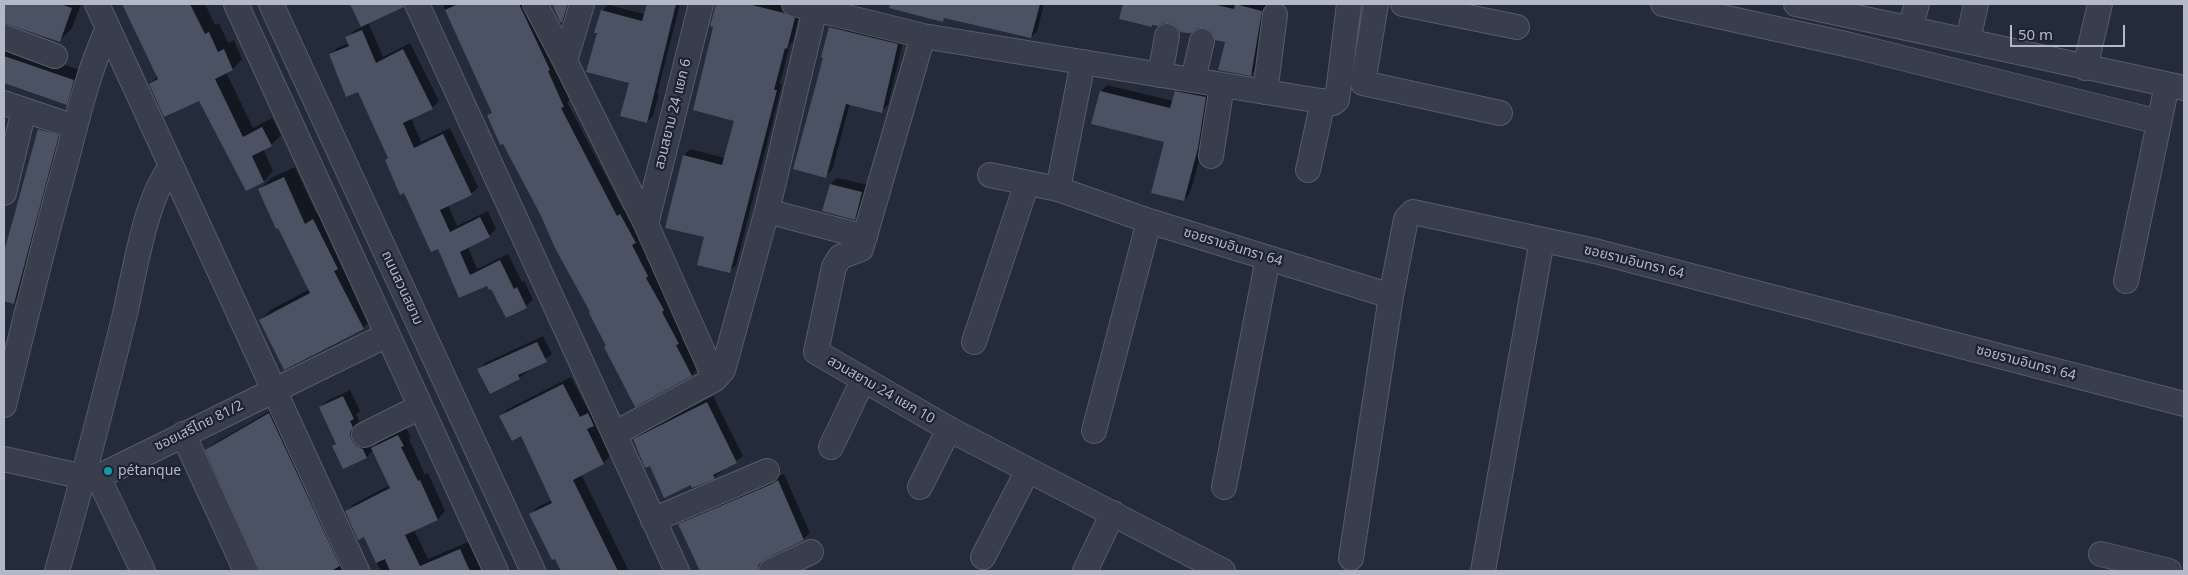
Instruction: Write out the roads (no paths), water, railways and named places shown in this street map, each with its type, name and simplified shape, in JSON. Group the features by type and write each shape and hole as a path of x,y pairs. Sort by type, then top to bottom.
{"street":[{"path":"97,4 357,571"},
{"path":"236,4 308,157 387,335 496,571"},
{"name":"ถนนสวนสยาม","path":"271,4 533,571"},
{"path":"418,4 677,571"},
{"path":"534,4 565,61 646,224 715,379"},
{"path":"565,61 582,4"},
{"name":"สวนสยาม 24 แยก 6","path":"646,224 700,4"},
{"path":"614,434 715,379 723,370 767,211 804,6 923,36 1332,103 1337,100 1349,4"},
{"path":"1376,4 1363,82 1500,113"},
{"path":"1402,4 1517,27"},
{"path":"1663,4 1850,46 2159,122"},
{"path":"1798,4 1860,11 1910,28 2085,68 2176,86 2159,122 2126,280"},
{"path":"1910,28 1917,4"},
{"path":"1968,40 1976,4"},
{"path":"2085,68 2100,4"},
{"path":"1265,92 1275,15"},
{"path":"4,405 85,91 98,50 108,28"},
{"name":"สวนสยาม 24 แยก 10","path":"923,36 865,238 860,250 840,257 834,267 816,352 949,429 1113,514 1193,564 1223,571"},
{"path":"1160,75 1167,36"},
{"path":"4,37 55,56"},
{"path":"1193,80 1202,40"},
{"path":"1058,189 1083,62"},
{"path":"1211,156 1222,85"},
{"path":"1308,170 1323,101"},
{"path":"4,193 14,107 60,122"},
{"path":"308,157 335,144"},
{"path":"57,571 91,477 147,220 164,175 171,167"},
{"name":"ซอยรามอินทรา 64","path":"990,175 1058,189 1149,221 1391,296 1406,219 1413,212 1595,251 2184,404"},
{"path":"974,342 1028,183"},
{"path":"767,211 865,238"},
{"path":"1094,431 1149,221"},
{"path":"1483,571 1542,240"},
{"path":"1224,487 1268,258"},
{"path":"1351,558 1391,296"},
{"name":"ซอยเสรีไทย 81/2","path":"91,477 387,335"},
{"path":"831,447 863,380"},
{"path":"364,435 420,407"},
{"path":"920,487 949,429"},
{"path":"183,434 246,571"},
{"path":"4,459 91,477 142,571"},
{"path":"983,557 1028,470"},
{"path":"653,520 768,471"},
{"path":"1085,571 1113,514"},
{"path":"771,571 810,552"},
{"path":"2101,554 2169,571"}],"place":[{"name":"pétanque","path":"108,471"}]}
